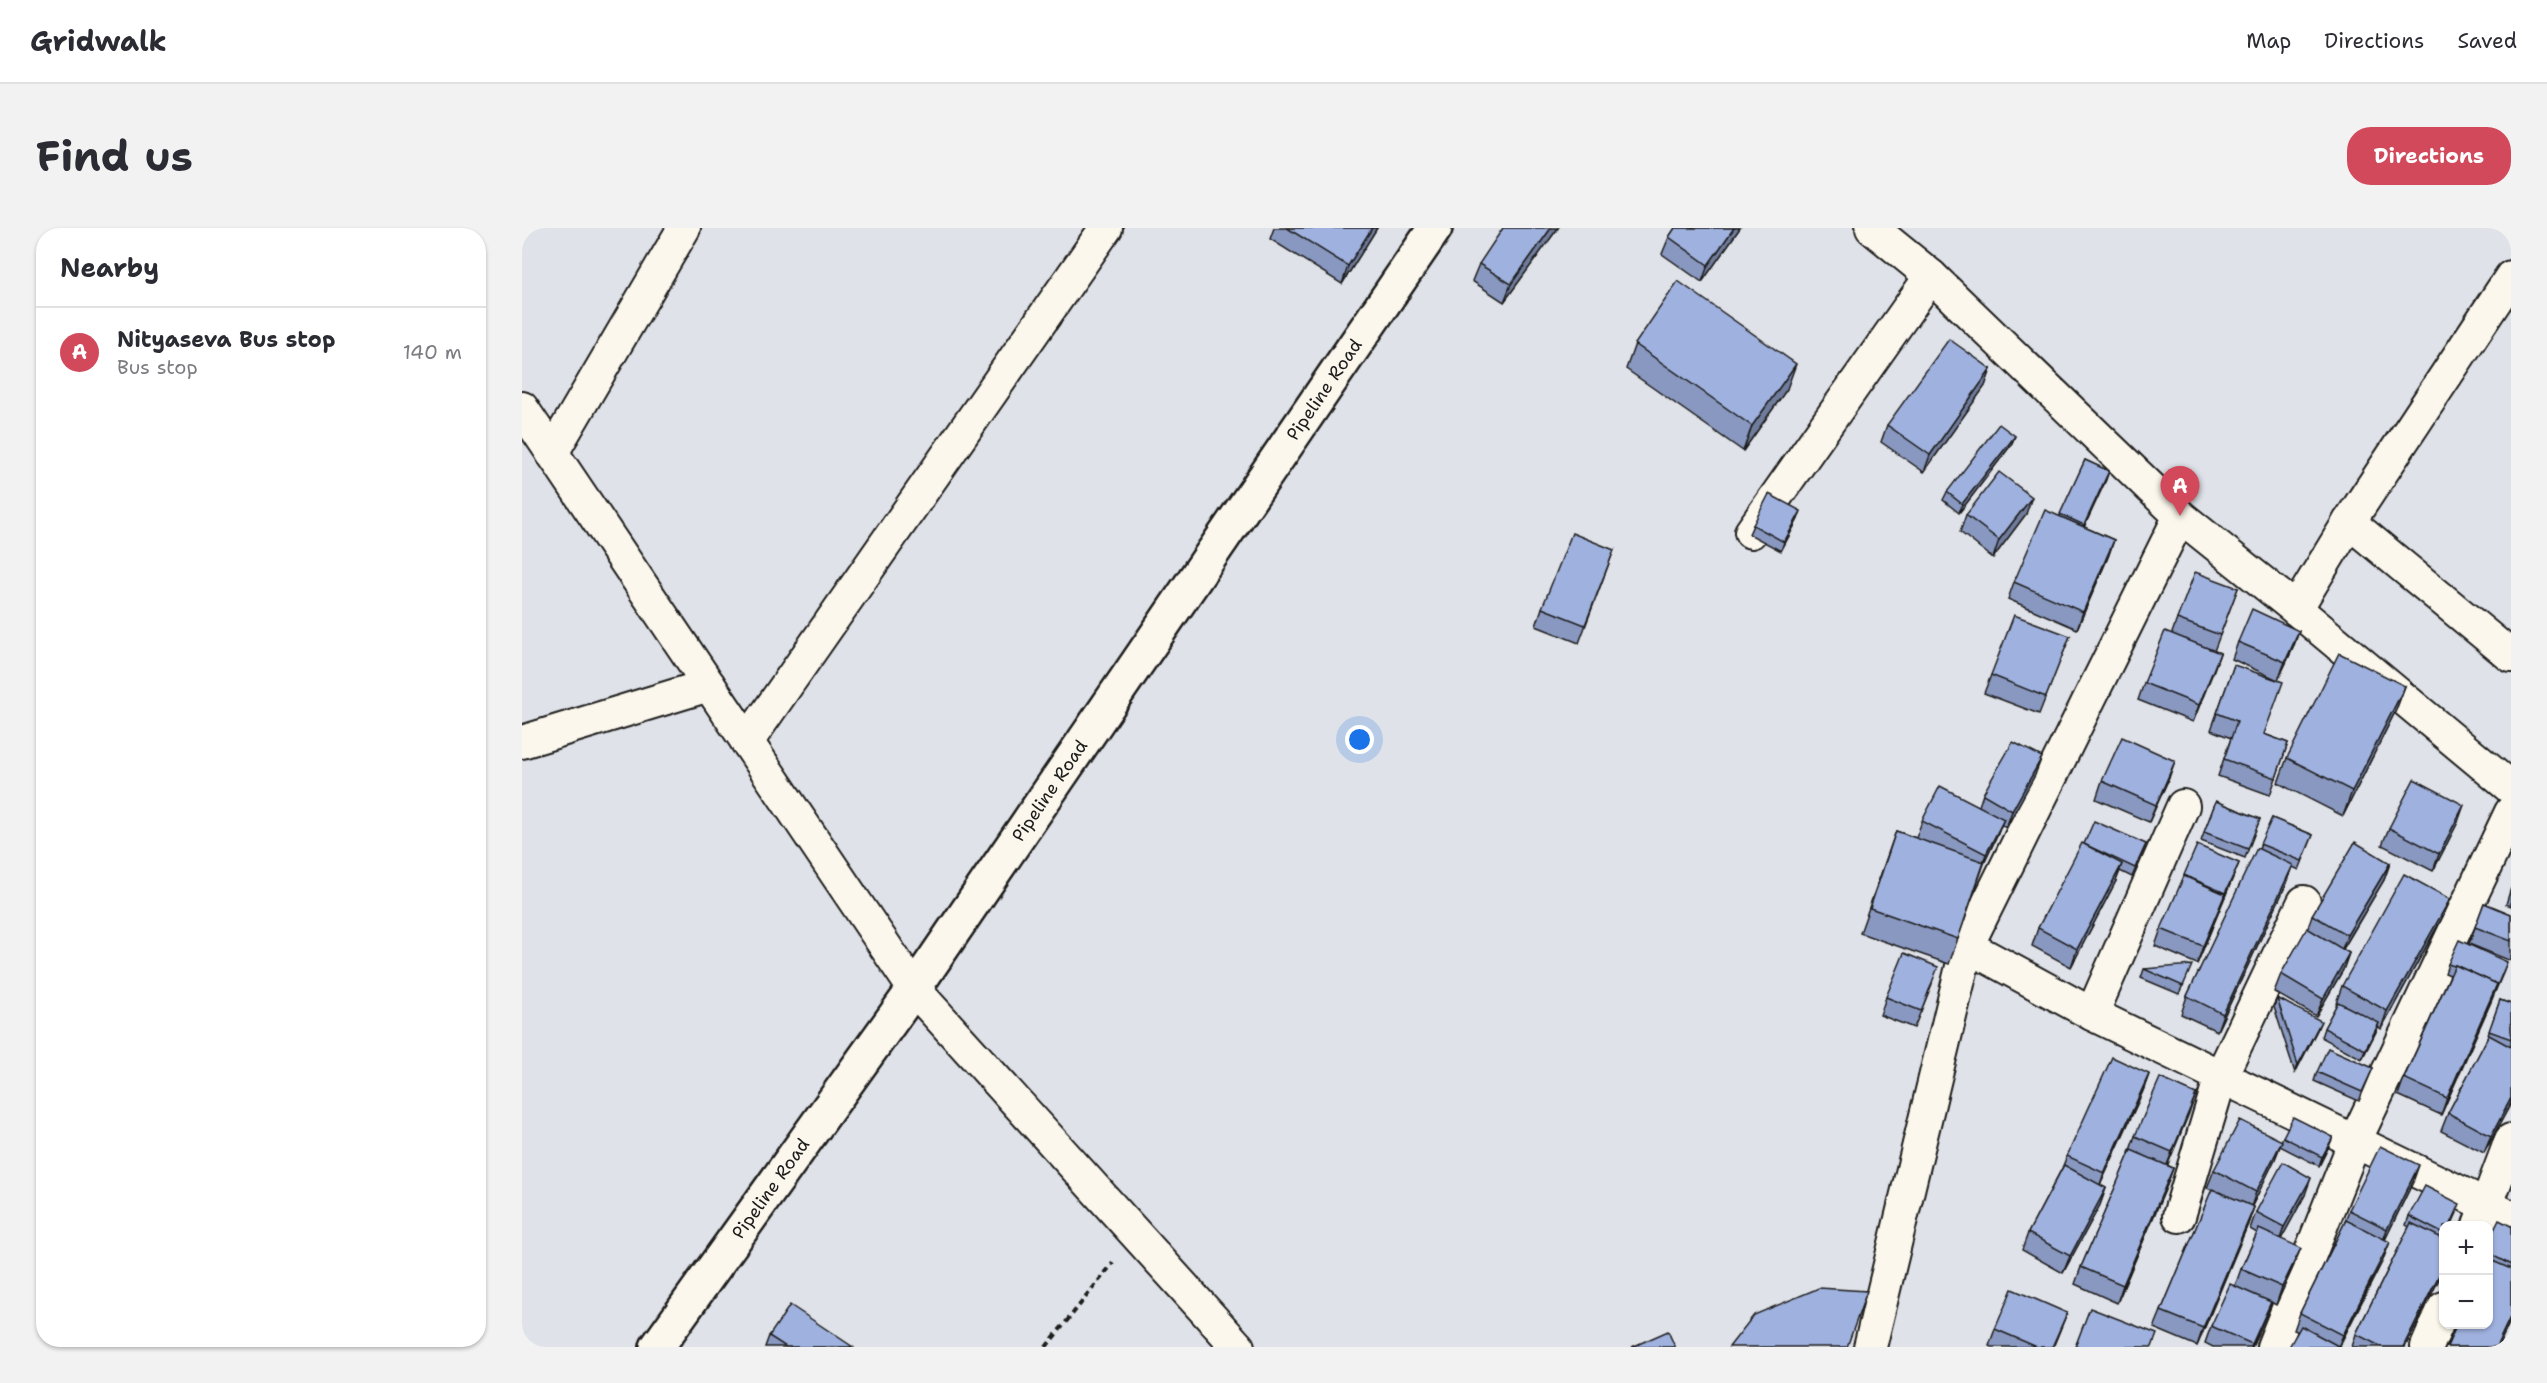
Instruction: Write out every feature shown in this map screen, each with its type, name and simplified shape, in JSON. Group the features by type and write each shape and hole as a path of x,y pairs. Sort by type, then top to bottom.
{"main road":[{"name":"Pipeline Road","path":"657,1347 914,989 1435,228"}],"street":[{"path":"552,453 684,228"},
{"path":"747,742 1106,228"},
{"path":"1872,228 1931,276 2180,516 2511,788"},
{"path":"1749,534 1931,276"},
{"path":"2296,609 2349,522 2511,277"},
{"path":"522,408 914,989 1238,1347"},
{"path":"1870,1347 1967,946 2180,516"},
{"path":"2349,522 2511,656"},
{"path":"522,742 709,685"},
{"path":"2092,1014 2183,806"},
{"path":"2273,1347 2355,1141 2511,812"},
{"path":"2179,1216 2221,1076 2304,902"},
{"path":"1967,946 2092,1014 2355,1141 2493,1216 2511,1140"},
{"path":"2427,1347 2439,1319"}],"path":[{"path":"1046,1347 1137,1235"}],"building":[{"path":"1287,228 1372,228 1348,266"},
{"path":"1503,228 1551,228 1511,284 1479,264"},
{"path":"1675,228 1734,228 1708,265 1669,237"},
{"path":"1678,281 1796,364 1752,426 1635,344"},
{"path":"1949,339 1991,369 1930,455 1887,425"},
{"path":"1999,424 2015,436 1962,504 1947,492"},
{"path":"2085,460 2109,471 2084,525 2060,514"},
{"path":"1999,472 2032,497 1999,540 1966,515"},
{"path":"1769,494 1801,511 1784,542 1753,525"},
{"path":"2045,510 2114,540 2083,612 2014,582"},
{"path":"1572,533 1614,550 1585,625 1542,608"},
{"path":"2195,572 2238,588 2220,635 2177,619"},
{"path":"2252,609 2299,631 2285,662 2238,642"},
{"path":"2014,615 2070,636 2046,697 1991,675"},
{"path":"2165,631 2220,653 2199,705 2144,683"},
{"path":"2339,653 2405,686 2352,791 2287,758"},
{"path":"2234,665 2283,682 2264,734 2288,743 2276,778 2224,759 2237,721 2217,713"},
{"path":"2122,737 2175,761 2156,805 2102,781"},
{"path":"2013,742 2042,757 2012,811 1983,794"},
{"path":"2414,779 2464,805 2439,854 2389,828"},
{"path":"1940,786 2004,819 1986,854 1922,821"},
{"path":"2216,801 2260,819 2248,849 2204,832"},
{"path":"2272,818 2313,835 2302,861 2260,844"},
{"path":"2094,821 2146,844 2135,868 2084,844"},
{"path":"1896,831 1984,862 1958,939 1870,908"},
{"path":"2355,842 2390,863 2347,935 2312,915"},
{"path":"2082,843 2122,864 2077,949 2038,928"},
{"path":"2197,845 2239,863 2225,893 2184,875"},
{"path":"2257,848 2293,865 2223,1014 2187,996"},
{"path":"2404,874 2450,899 2387,1011 2342,986"},
{"path":"2184,876 2225,894 2203,946 2161,929"},
{"path":"2484,903 2511,914 2511,941 2475,927"},
{"path":"2307,928 2349,953 2323,999 2281,974"},
{"path":"2459,940 2507,962 2497,986 2455,965 2448,964"},
{"path":"1904,953 1938,967 1921,1011 1886,997"},
{"path":"2192,965 2183,986 2144,969"},
{"path":"2455,965 2497,984 2447,1098 2404,1078"},
{"path":"2277,998 2321,1021 2298,1065"},
{"path":"2500,1000 2511,1004 2511,1039 2489,1031"},
{"path":"2338,1002 2379,1023 2365,1050 2324,1028"},
{"path":"2489,1035 2511,1047 2511,1098 2491,1136 2448,1113"},
{"path":"2328,1048 2373,1068 2362,1092 2317,1072"},
{"path":"2112,1057 2149,1074 2104,1173 2067,1156"},
{"path":"2160,1078 2196,1094 2172,1152 2135,1136"},
{"path":"2293,1117 2333,1137 2322,1157 2283,1137"},
{"path":"2240,1120 2282,1141 2256,1192 2214,1170"},
{"path":"2380,1146 2419,1165 2387,1229 2349,1210"},
{"path":"2131,1150 2173,1168 2123,1285 2081,1267"},
{"path":"2283,1162 2311,1178 2284,1227 2256,1212"},
{"path":"2064,1165 2106,1188 2070,1256 2028,1233"},
{"path":"2425,1186 2460,1204 2452,1221 2439,1221 2439,1231 2409,1216"},
{"path":"2212,1189 2254,1207 2203,1328 2161,1311"},
{"path":"2346,1220 2390,1242 2343,1335 2300,1313"},
{"path":"2499,1220 2511,1226 2511,1265 2493,1256 2493,1232"},
{"path":"2411,1223 2439,1237 2439,1275 2403,1347 2382,1347 2356,1334"},
{"path":"2259,1229 2301,1248 2282,1287 2241,1269"},
{"path":"2493,1261 2511,1269 2511,1315 2496,1347 2447,1347 2455,1329 2493,1329"},
{"path":"2230,1284 2271,1302 2252,1344 2211,1326"},
{"path":"1819,1288 1867,1291 1847,1347 1729,1347 1754,1315"},
{"path":"2012,1289 2067,1313 2052,1347 2037,1347 1995,1329"},
{"path":"790,1305 853,1347 786,1347 769,1336"},
{"path":"2090,1308 2157,1334 2152,1347 2075,1347"},
{"path":"2301,1326 2340,1347 2289,1347"},
{"path":"1668,1331 1675,1347 1632,1347"}],"place":[{"name":"Nityaseva Bus stop","path":"2180,516"}]}
